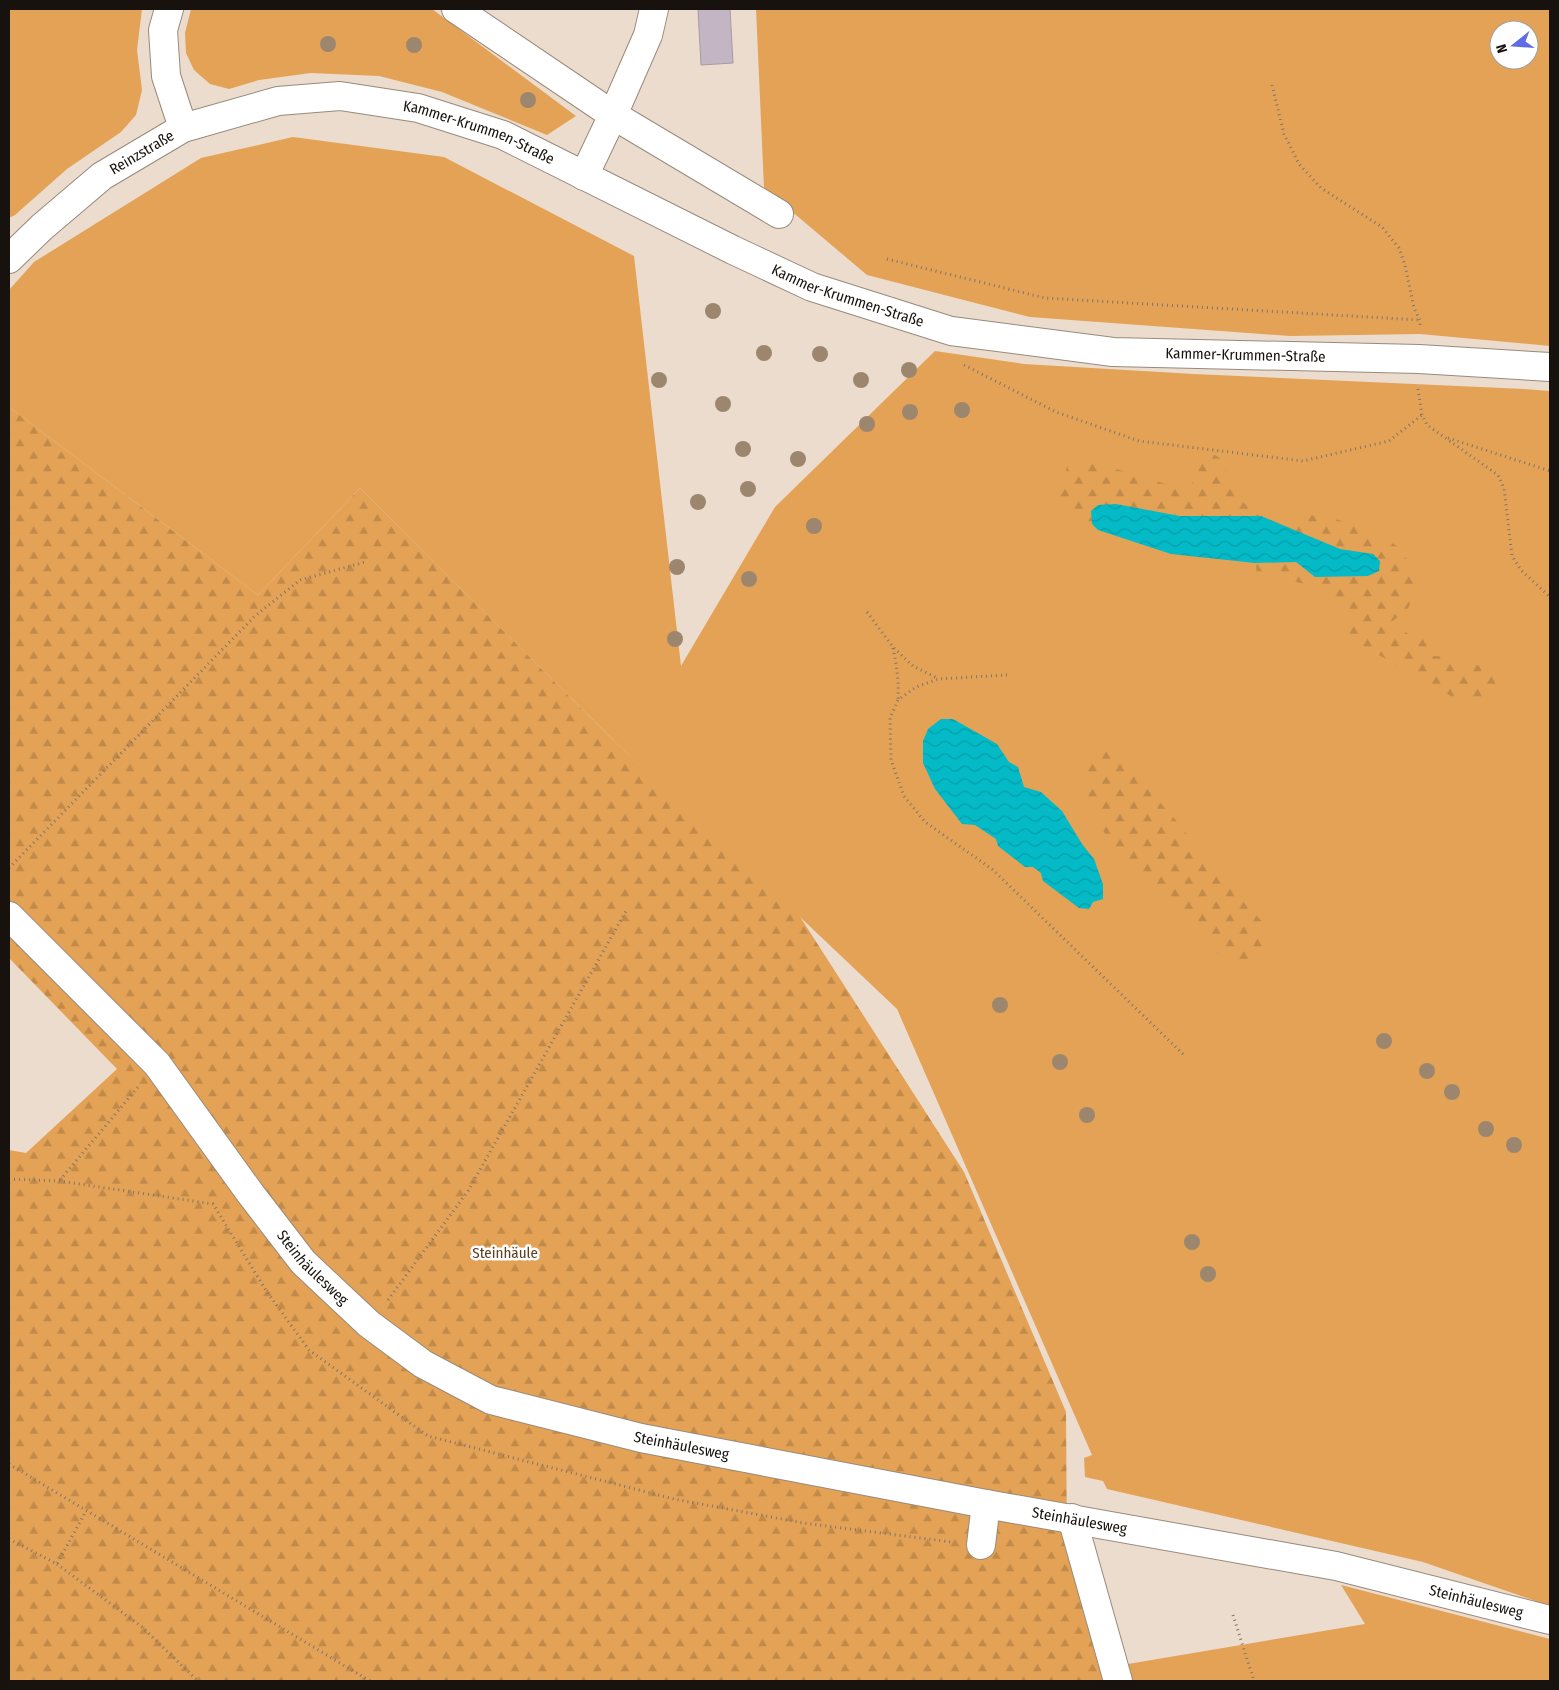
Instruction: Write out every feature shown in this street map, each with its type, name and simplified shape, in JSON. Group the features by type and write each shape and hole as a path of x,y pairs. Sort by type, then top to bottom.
{"street":[{"name":"Reinzstraße","path":"9,259 42,227 102,176 183,128 166,76 163,30 169,9"},
{"path":"456,9 613,114 779,214"},
{"path":"584,176 648,35 654,9"},
{"name":"Kammer-Krummen-Straße","path":"183,128 278,101 340,96 418,108 503,134 733,250 812,287 951,331 1113,352 1419,359 1550,367"},
{"name":"Steinhäulesweg","path":"9,916 157,1064 250,1193 303,1262 369,1324 423,1364 491,1400 641,1438 986,1504 1336,1566 1550,1620"},
{"path":"981,1545 986,1504"},
{"path":"1072,1518 1118,1681"}],"path":[{"path":"887,259 1045,298 1420,320 1414,308 1405,265 1399,248 1382,227 1321,188 1299,164 1284,134 1272,85"},
{"path":"951,331 963,364 1056,412 1139,441 1303,461 1389,441 1422,415"},
{"path":"1419,404 1427,425 1498,475 1504,488 1512,556 1520,570 1550,597"},
{"path":"1445,437 1550,471"},
{"path":"9,868 256,616 300,580 365,562"},
{"path":"867,612 893,647 913,666 938,679"},
{"path":"893,647 899,684 898,700 890,718 891,760 904,796 925,822 992,869 1185,1056"},
{"path":"898,700 916,687 938,679 1007,675"},
{"path":"369,1324 468,1191 626,911"},
{"path":"59,1181 157,1064"},
{"path":"9,1464 370,1681"},
{"path":"57,1564 86,1511"},
{"path":"9,1539 57,1564 142,1627 198,1681"},
{"path":"1233,1615 1254,1681"}],"green space":[{"path":"9,9 142,9 137,50 142,90 136,115 121,132 67,169 15,215 9,218"},
{"path":"191,9 432,9 576,116 547,135 442,92 379,76 311,73 259,80 229,89 210,84 194,70 186,53 185,33"},
{"path":"756,9 1550,9 1550,346 1420,334 1290,336 1030,317 867,275 764,188"},
{"path":"293,137 444,157 634,256 681,666 775,507 935,351 1024,364 1550,391 1550,1606 1423,1562 1107,1489 1103,1481 1085,1477 1084,1458 1092,1455 897,1009 608,735 360,488 258,595 9,407 9,290 34,262 201,158"},
{"name":"Steinhäule","path":"9,407 258,595 360,488 608,735 797,912 964,1172 1066,1412 1067,1553 1104,1681 9,1681 9,1150 26,1153 117,1069 9,958"},
{"path":"1215,455 1227,463 1225,483 1239,499 1261,516 1180,516 1116,504 1091,511 1092,524 1073,521 1060,497 1067,466 1093,462 1176,487 1191,485 1202,461"},
{"path":"1303,514 1332,518 1371,530 1400,548 1421,584 1407,610 1390,623 1409,634 1429,640 1433,656 1456,657 1474,665 1497,666 1502,681 1491,699 1456,699 1347,637 1353,615 1333,600 1305,584 1257,573 1255,563 1297,562 1315,577 1373,554 1340,549 1290,529"},
{"path":"1107,750 1136,776 1182,827 1201,857 1268,928 1262,957 1244,971 1220,956 1164,895 1118,857 1082,793 1086,763"},
{"path":"1341,1585 1550,1639 1550,1681 1126,1681 1122,1665 1365,1624"}],"water":[{"path":"1116,504 1180,516 1261,516 1340,549 1373,554 1380,561 1379,571 1368,576 1315,577 1296,562 1255,563 1171,554 1098,530 1092,524 1091,511 1098,505"},
{"path":"941,719 953,719 997,744 1009,762 1018,767 1024,787 1041,792 1062,811 1082,844 1094,859 1103,884 1103,899 1093,902 1089,909 1079,908 1043,881 1041,873 1033,867 1025,867 998,846 996,839 975,825 962,824 935,789 923,763 923,741 928,729"}],"building":[{"path":"698,9 730,9 733,63 701,65"}]}
